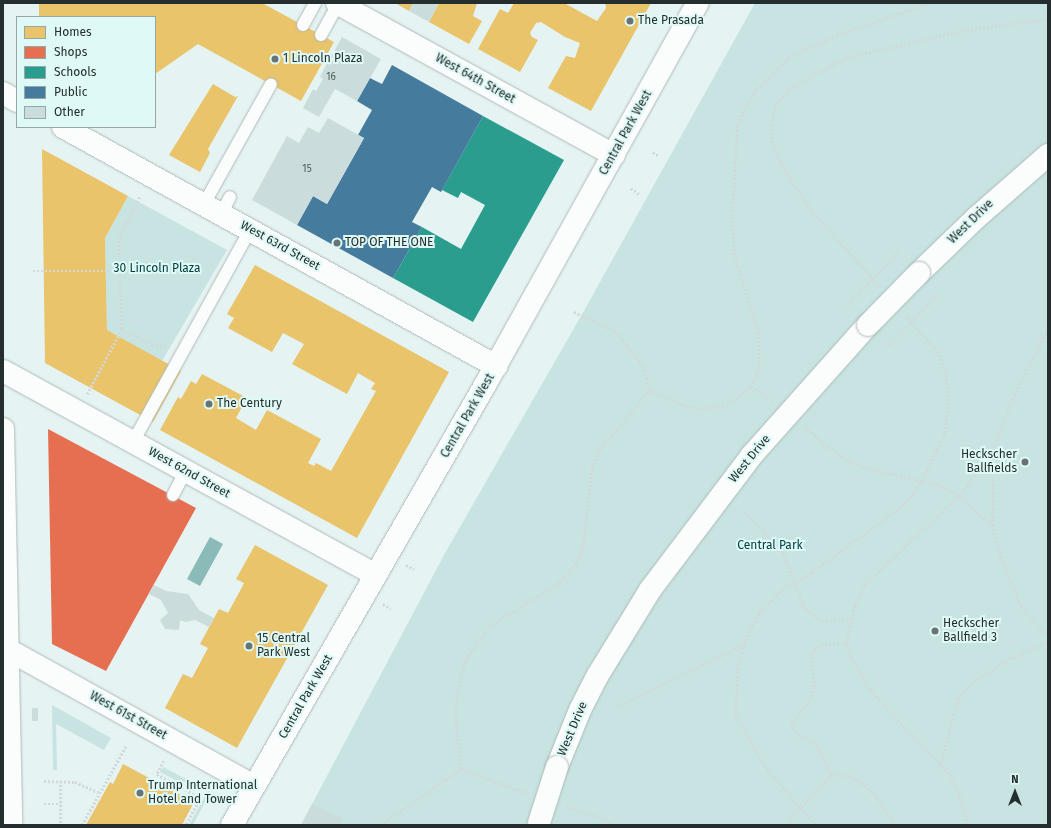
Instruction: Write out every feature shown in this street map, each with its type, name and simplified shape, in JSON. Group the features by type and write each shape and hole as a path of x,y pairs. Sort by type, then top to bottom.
{"street":[{"name":"West 64th Street","path":"337,3 614,155"},
{"name":"Central Park West","path":"232,825 496,366 698,3"},
{"path":"3,93 16,100"},
{"name":"West 63rd Street","path":"65,128 218,205 250,230 496,366"},
{"name":"West Drive","path":"539,824 557,767 580,710 598,675 650,590 718,498 788,413 868,325 976,218 1048,155"},
{"name":"West 62nd Street","path":"3,371 376,575"},
{"path":"3,429 6,648 11,825"},
{"name":"West 61st Street","path":"6,648 254,786"}],"lane":[{"path":"303,25 315,3"},
{"path":"321,35 337,3"},
{"path":"218,205 271,84"},
{"path":"133,442 250,230"},
{"path":"173,495 186,471"}],"path":[{"path":"574,312 617,332 643,366 650,390 681,404 702,409 726,405 751,387 759,367 760,349 755,320 734,255 732,216 737,128 742,113 756,90 788,58 837,35 929,3"},
{"path":"654,152 659,156"},
{"path":"631,188 639,194"},
{"path":"77,412 122,329 119,238 140,196"},
{"path":"847,306 898,252"},
{"path":"33,271 119,271"},
{"path":"889,345 939,293"},
{"path":"122,329 152,345 183,349"},
{"path":"967,825 962,803 951,777 870,690 851,657 846,643 851,619 866,583 959,496 993,452 1013,398 1048,330"},
{"path":"751,387 788,413 828,448 848,461 869,469 943,486 959,496 993,525"},
{"path":"461,769 454,710 461,674 468,656 489,627 559,583 577,563 582,550 591,475 600,449 650,390"},
{"path":"993,452 993,525 1001,556 1021,606 1048,636"},
{"path":"745,512 783,552 805,608 822,621 851,619"},
{"path":"940,766 958,699 972,683 1011,658 1048,642"},
{"path":"831,774 818,746 798,736 791,725 810,700 814,686 811,656 814,650 821,645 846,643"},
{"path":"616,707 744,645"},
{"path":"82,825 126,746"},
{"path":"164,761 157,774 201,798 186,825"},
{"path":"461,769 524,792"},
{"path":"380,825 461,769"},
{"path":"785,825 831,774"},
{"path":"831,774 850,776 862,783 874,794 896,825"},
{"path":"44,781 61,781 83,784 100,793"},
{"path":"61,781 61,825"},
{"path":"44,804 61,804"},
{"path":"594,815 614,825"}],"green space":[{"name":"Central Park","path":"755,3 1048,3 1048,825 301,825 444,555 585,309"},
{"name":"30 Lincoln Plaza","path":"128,196 227,250 162,361 107,330 105,238"},
{"path":"52,705 111,738 104,750 56,724 57,770 53,770"},
{"path":"163,767 201,787 199,790 181,780 179,782 160,772"},
{"path":"208,791 210,792 193,825 189,825"}],"shaded area":[{"path":"210,537 223,544 200,586 187,579"}],"building: Homes":[{"name":"1 Lincoln Plaza","path":"39,3 262,3 334,42 301,101 198,44 156,73 156,16 39,16"},
{"path":"395,3 413,3 409,11"},
{"path":"439,3 477,3 473,16 482,21 469,44 429,22"},
{"path":"514,3 564,3 597,21 606,8 605,3 651,3 591,111 548,88 566,56 575,58 580,43 565,37 541,22 536,23 530,33 532,37 538,40 520,72 478,49 500,9 508,13"},
{"path":"213,84 235,97 238,96 208,149 210,153 200,172 169,155"},
{"name":"30 Lincoln Plaza","path":"42,149 128,196 105,238 107,330 181,371 153,422 45,363"},
{"name":"The Century","path":"255,265 449,372 357,538 160,430 178,397 181,399 191,381 196,384 202,374 247,398 236,418 256,430 267,410 321,439 308,463 314,466 316,463 331,471 376,391 371,389 375,383 358,373 347,394 292,364 304,344 283,333 272,352 228,328 234,318 227,314"},
{"name":"15 Central Park West","path":"255,545 328,585 237,748 165,708 183,674 192,678 208,648 200,644 219,609 228,613 244,583 236,579"},
{"name":"Trump International Hotel and Tower","path":"123,764 194,802 182,825 86,825 110,782 113,784"}],"building: Shops":[{"path":"48,429 196,508 106,671 52,644"}],"building: Schools":[{"path":"483,116 564,160 473,322 393,278 422,227 461,249 485,205 461,192 458,198 442,190"}],"building: Public":[{"path":"392,65 483,116 441,192 432,187 412,222 422,227 393,278 297,225 313,196 327,204 364,138 358,135 372,110 357,101 370,78 382,84"}],"building: Other":[{"path":"413,3 439,3 429,22 409,11"},
{"path":"342,37 381,59 357,101 335,89 319,117 303,108 313,89 316,91 323,79 320,77 327,63 330,65 334,58 331,57"},
{"path":"328,118 364,138 327,204 313,196 297,225 252,200 287,136 299,143 308,127 319,133"},
{"path":"154,585 166,591 188,594 199,610 214,618 209,627 195,620 186,622 180,620 179,630 165,629 160,620 168,613 161,600 149,594"},
{"path":"32,708 38,708 38,721 32,721"},
{"path":"312,804 343,819 340,825 301,825"}],"place":[{"name":"The Prasada","path":"630,21"},
{"name":"1 Lincoln Plaza","path":"275,59"},
{"name":"TOP OF THE ONE","path":"337,243"},
{"name":"The Century","path":"209,404"},
{"name":"Heckscher Ballfields","path":"1025,462"},
{"name":"Heckscher Ballfield 3","path":"935,631"},
{"name":"15 Central Park West","path":"249,646"},
{"name":"Trump International Hotel and Tower","path":"140,793"}]}
